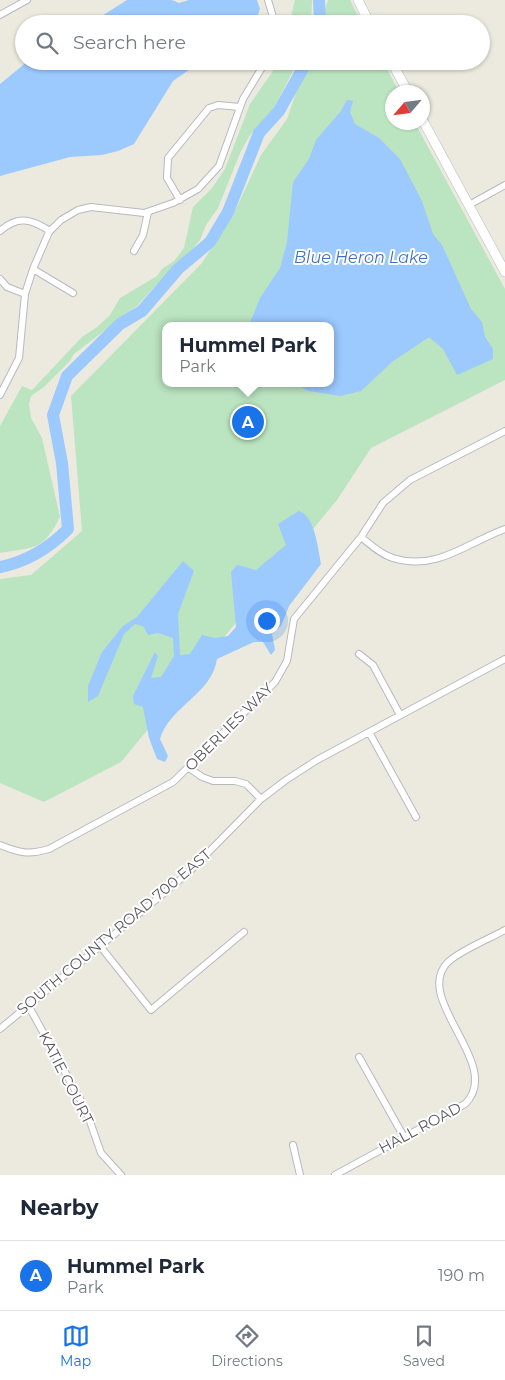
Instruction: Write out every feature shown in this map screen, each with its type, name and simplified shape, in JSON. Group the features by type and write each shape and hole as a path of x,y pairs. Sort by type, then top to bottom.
{"street":[{"path":"268,0 272,15"},
{"path":"358,0 366,15"},
{"path":"0,15 24,1"},
{"path":"0,395 21,349 26,294 33,269 50,231 71,213 91,207 148,212 180,200 198,188 219,166 240,107 261,70"},
{"path":"396,70 404,85"},
{"path":"180,200 168,178 168,158 210,108 218,105 240,107"},
{"path":"428,130 505,272"},
{"path":"469,205 505,185"},
{"path":"134,251 143,235 148,212"},
{"path":"0,231 22,219 32,220 50,231"},
{"path":"33,269 73,293"},
{"path":"0,279 7,287 26,294"},
{"name":"OBERLIES WAY","path":"0,845 19,853 33,854 49,849 173,782 275,682 287,661 294,619 361,536 383,503 397,489 505,431"},
{"path":"361,536 393,558 427,560 439,559 458,552 505,529"},
{"path":"359,654 373,665 400,715"},
{"name":"SOUTH COUNTY ROAD 700 EAST","path":"0,1029 188,873 261,799 303,769 505,659"},
{"path":"369,732 416,817"},
{"path":"188,767 202,777 213,781 234,781 246,784 261,799"},
{"path":"480,1062 443,995 441,982 448,962 505,930"},
{"path":"100,946 151,1010 244,932"},
{"name":"KATIE COURT","path":"28,1006 86,1110 101,1153 121,1175"},
{"path":"359,1057 404,1136"},
{"name":"HALL ROAD","path":"335,1175 465,1104 475,1096 483,1082"},
{"path":"292,1145 300,1175"}],"green space":[{"path":"295,0 312,0 311,15 291,15"},
{"path":"328,0 350,0 358,15 323,15"},
{"path":"274,70 293,70 274,108 250,135 241,151 218,208 206,225 200,240 183,260 138,305 74,354 70,361 44,387 31,396 29,404 31,418 42,438 60,517 49,536 37,545 0,553 0,426 22,386 32,390 82,337 110,315 120,298 157,276 162,269 174,261 184,248 193,207 212,188 225,169 250,104"},
{"path":"304,70 388,70 395,85 385,85 385,130 419,130 505,289 505,380 371,448 337,500 121,762 44,802 0,783 0,579 31,575 82,531 71,396 202,263 236,209 261,155 287,119"}],"water":[{"path":"127,0 172,0 179,3 189,0 257,0 260,9 258,15 103,15"},
{"path":"17,70 189,70 173,81 134,144 102,155 70,157 0,176 0,84"},
{"name":"Blue Heron Lake","path":"347,100 353,101 350,112 355,124 379,138 400,159 422,201 433,234 442,245 471,309 482,322 485,337 493,349 493,359 457,375 443,349 429,337 392,362 361,391 340,396 309,391 301,387 334,387 334,322 251,322 260,298 280,268 287,242 293,182 309,159 316,140 341,111"},
{"path":"299,511 309,519 312,526 321,564 289,606 281,626 272,634 275,650 271,655 263,642 254,642 217,659 214,671 207,682 181,708 165,728 160,739 168,756 165,762 157,759 149,738 143,707 134,704 133,696 155,652 158,656 151,678 161,677 174,656 173,638 158,633 148,635 143,626 135,624 124,634 98,696 88,702 88,686 102,652 123,626 137,617 183,561 194,571 178,614 180,655 190,654 202,635 215,638 228,636 236,627 231,572 237,565 256,570 286,545 278,524"}],"waterway":[{"path":"319,0 320,15"},
{"path":"0,567 10,565 37,553 68,529 62,463 53,415 67,376 120,324 142,311 178,269 210,242 228,212 259,133 279,111 302,70"}],"place":[{"name":"Hummel Park","path":"248,422"}]}
